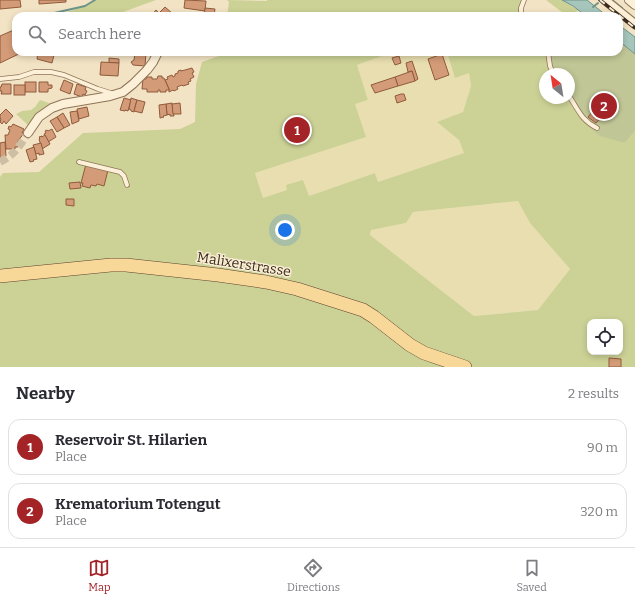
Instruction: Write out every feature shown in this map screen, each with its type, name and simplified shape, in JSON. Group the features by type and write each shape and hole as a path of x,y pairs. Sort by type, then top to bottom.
{"main road":[{"name":"Malixerstrasse","path":"0,276 111,265 126,265 218,275 284,286 363,310 410,345 424,353 465,367"}],"street":[{"path":"605,0 620,12"},
{"path":"628,0 635,5"},
{"path":"623,14 635,24"},
{"path":"28,133 39,117 52,108 63,104 117,95 144,73 156,56"}],"lane":[{"path":"521,12 524,0"},
{"path":"549,56 551,68"},
{"path":"0,79 19,77 34,72 51,72 64,75 117,95"},
{"path":"573,104 589,124 597,128"},
{"path":"80,162 118,171 124,176 128,185"}],"shaded area":[{"path":"382,56 448,56 455,77 469,73 471,86 463,112 437,122 459,140 464,153 378,182 375,173 309,196 303,180 288,190 263,198 255,173 365,137 355,104 368,100 357,65"},
{"path":"518,201 530,223 570,269 538,310 474,316 370,235 371,230 406,223 413,212"}],"green space":[{"path":"97,0 156,0 123,12 68,12 88,5"},
{"path":"227,0 524,0 522,12 228,12 229,2"},
{"path":"546,0 562,0 578,10 576,12 562,12"},
{"path":"623,44 635,54 635,131 625,143 600,136 580,120 573,104 575,104 575,68 552,68 549,56 623,56"},
{"path":"219,56 382,56 357,65 368,100 355,104 366,137 255,173 263,198 287,190 286,185 303,180 309,196 375,173 378,182 464,153 459,140 437,122 463,112 471,86 469,73 455,78 448,56 549,56 552,68 539,68 539,104 575,103 625,143 635,131 635,367 0,367 0,177 3,173 39,172 83,133 180,129 195,122 196,84 202,62","holes":["518,201 530,223 570,269 538,310 474,316 370,235 371,230 406,223 413,212"]},
{"path":"40,100 55,105 29,126 16,114 22,111 31,110"}],"water":[{"path":"562,0 587,0 602,12 581,12"},
{"path":"623,28 635,37 635,54 623,44"}],"building":[{"path":"0,0 20,0 21,7 0,9"},
{"path":"39,0 66,0 66,2 39,4"},
{"path":"185,0 206,1 205,11 184,8"},
{"path":"165,7 171,12 160,12"},
{"path":"205,8 215,9 215,12 204,12"},
{"path":"12,31 12,56 15,56 0,63 0,36"},
{"path":"37,56 54,56 52,63 37,59"},
{"path":"134,56 146,56 145,66 133,65 131,62 134,60"},
{"path":"399,56 401,63 395,65 392,58"},
{"path":"436,56 443,56 449,75 435,80 428,59"},
{"path":"109,58 119,59 119,63 109,63"},
{"path":"412,61 418,79 415,81 412,71 408,72 406,63"},
{"path":"101,62 119,63 118,76 100,75"},
{"path":"192,68 194,77 190,79 191,81 188,82 189,84 177,87 178,89 169,92 165,80 168,79 167,77 172,75 173,77 178,73 178,71"},
{"path":"412,71 415,81 398,86 395,77"},
{"path":"158,76 162,76 162,78 164,78 169,90 166,90 166,92 160,92 160,90 158,90 158,92 147,92 147,89 142,89 143,79 152,77 152,79 157,79"},
{"path":"395,77 398,86 375,93 371,85"},
{"path":"64,80 73,84 70,94 60,90"},
{"path":"25,82 36,82 36,92 25,92"},
{"path":"39,82 48,82 48,85 52,85 52,88 48,89 48,92 39,92"},
{"path":"2,84 11,84 11,94 1,94 2,91 0,91 0,87"},
{"path":"77,84 86,87 85,90 87,91 82,97 74,94"},
{"path":"14,85 25,85 25,95 14,95"},
{"path":"602,93 617,105 606,119 591,107"},
{"path":"404,94 406,100 397,103 395,96"},
{"path":"124,98 131,100 128,111 120,110"},
{"path":"131,98 137,100 134,112 129,109"},
{"path":"137,100 145,102 142,113 134,111"},
{"path":"172,103 174,116 170,116 170,114 167,115 166,104"},
{"path":"180,103 181,114 173,114 172,104"},
{"path":"166,104 167,115 160,118 159,105"},
{"path":"87,107 89,116 79,119 77,109"},
{"path":"6,109 13,116 6,124 4,121 2,124 0,122 0,115"},
{"path":"594,110 602,116 596,123 588,117"},
{"path":"77,111 79,121 72,124 70,112"},
{"path":"63,113 70,125 64,128 57,117"},
{"path":"57,117 64,128 57,132 50,121"},
{"path":"13,124 24,129 22,133 24,133 18,141 18,147 15,147 15,149 6,149 5,135 8,135 10,130 8,129 9,126 11,127"},
{"path":"299,125 302,132 295,134 292,127"},
{"path":"52,129 56,137 48,142 44,134 46,133 45,131"},
{"path":"45,135 50,144 42,149 39,137"},
{"path":"5,142 6,156 3,156 3,158 0,159 0,143"},
{"path":"41,143 44,154 39,155 39,153 36,154 33,145"},
{"path":"34,147 37,159 30,162 26,150"},
{"path":"86,164 108,170 104,186 97,184 96,186 91,185 90,188 82,186 83,183 81,183"},
{"path":"80,182 81,188 70,189 69,183"},
{"path":"66,199 74,199 74,206 66,205"},
{"path":"609,358 621,359 621,367 609,367"}],"waterway":[{"path":"59,12 85,6 95,0"},
{"path":"612,0 622,8"},
{"path":"593,7 598,3"}],"tunnel":[{"path":"0,162 16,150 28,133"}],"railway":[{"path":"600,0 615,12"},
{"path":"623,18 635,28"}],"place":[{"name":"Krematorium Totengut","path":"604,106"},
{"name":"Reservoir St. Hilarien","path":"297,130"}]}
